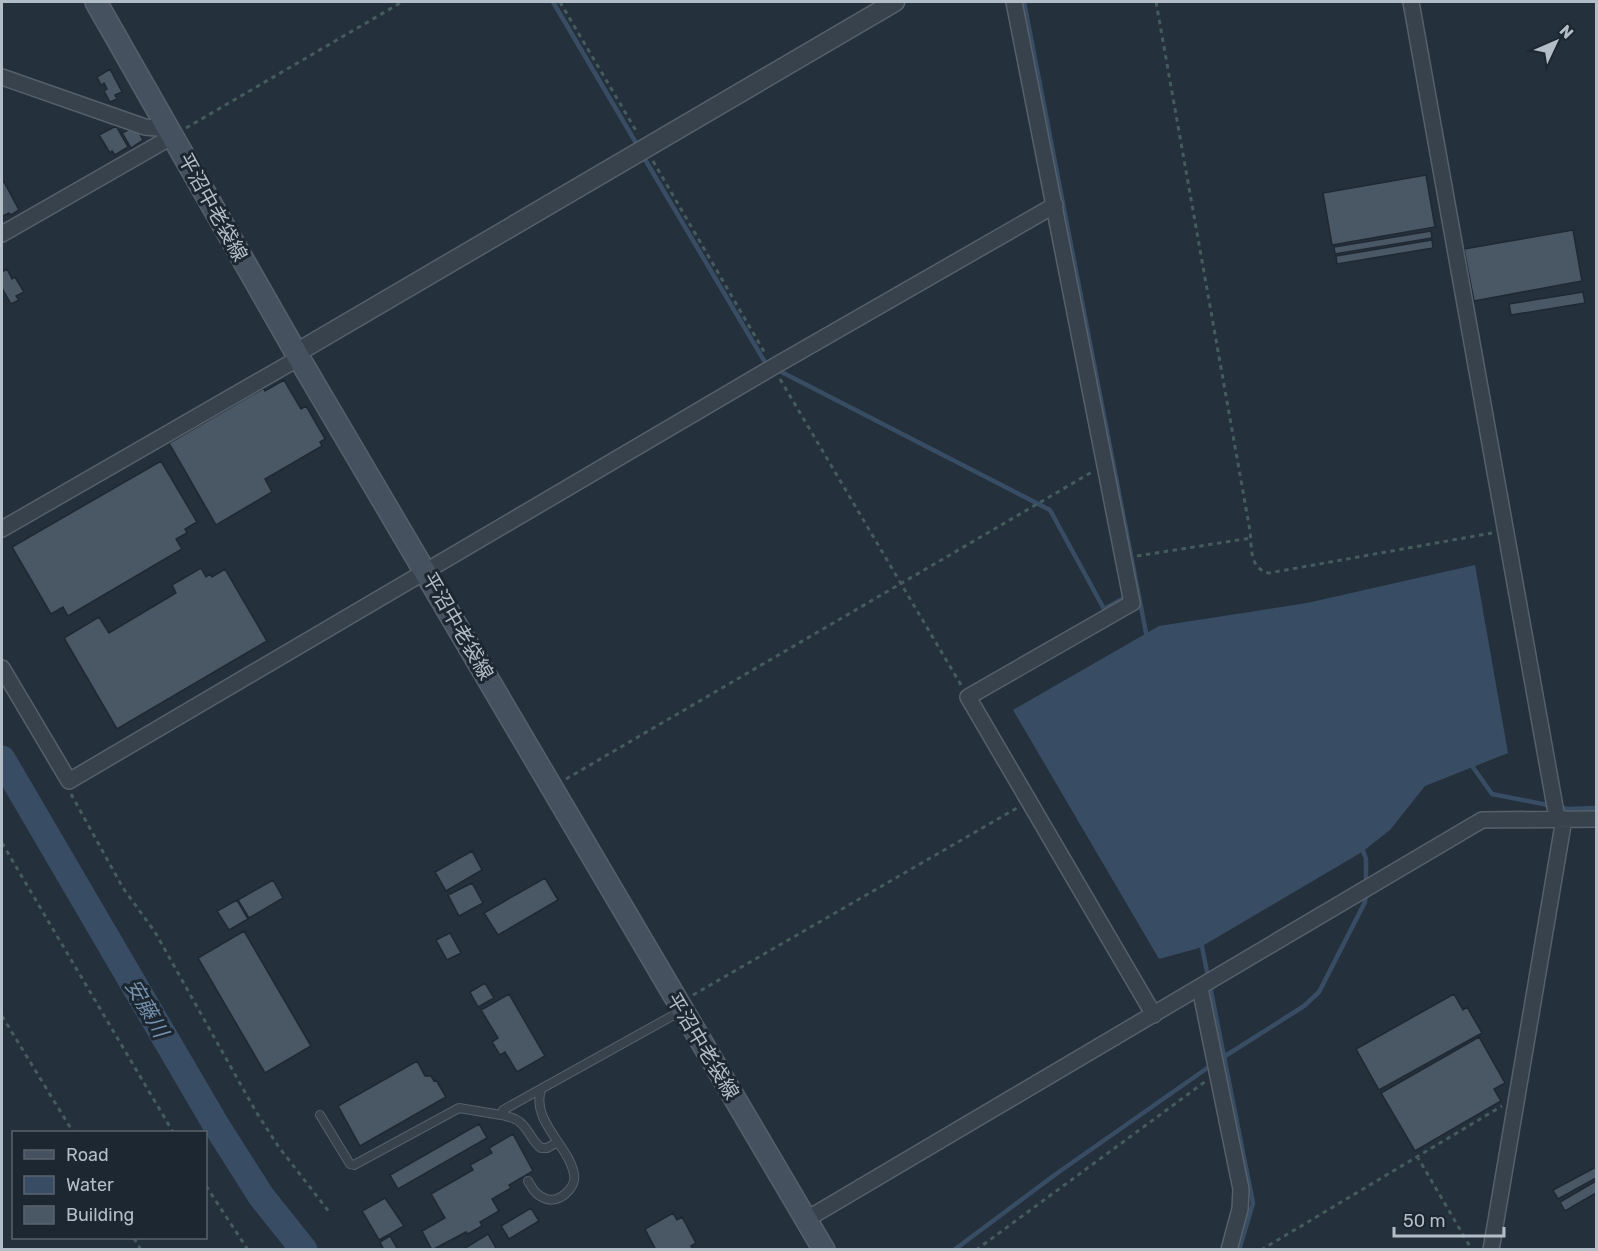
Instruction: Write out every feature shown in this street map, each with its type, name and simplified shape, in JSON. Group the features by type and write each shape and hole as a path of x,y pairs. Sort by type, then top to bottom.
{"main road":[{"name":"平沼中老袋線","path":"96,2 297,356 426,571 824,1250"}],"street":[{"path":"2,529 297,356 645,147 895,2"},
{"path":"1014,2 1132,603 968,697 1154,1015"},
{"path":"1411,2 1505,530 1560,819 1494,1249"},
{"path":"2,77 145,127 170,132"},
{"path":"2,234 170,132"},
{"path":"2,668 69,781 773,367 1055,205"},
{"path":"807,1219 1482,820 1596,819"},
{"path":"1200,988 1241,1189 1240,1209 1229,1250"}],"lane":[{"path":"501,1115 503,1110 541,1090 680,1007"},
{"path":"528,1181 546,1200 562,1196 573,1185 575,1176 541,1114 537,1100 541,1090"},
{"path":"320,1115 350,1164 354,1165 459,1108 515,1119 522,1124 541,1149 558,1142"}],"path":[{"path":"170,132 402,2"},
{"path":"560,2 968,697"},
{"path":"1156,2 1253,560 1257,567 1261,572 1269,573 1505,530"},
{"path":"552,787 1106,464"},
{"path":"1124,559 1251,538"},
{"path":"69,781 71,793 123,888 155,932 255,1110 278,1146 330,1213"},
{"path":"680,1007 1029,801"},
{"path":"2,843 172,1131"},
{"path":"2,1016 72,1131"},
{"path":"976,1250 1217,1073"},
{"path":"1261,1250 1517,1097"},
{"path":"1417,1156 1472,1250"},
{"path":"207,1188 248,1250"}],"water":[{"path":"1475,565 1508,753 1425,786 1390,830 1362,852 1199,948 1159,959 1013,710 1159,626 1307,603"}],"building":[{"path":"110,69 122,92 115,95 117,99 110,102 104,91 107,89 104,83 101,85 97,77"},
{"path":"116,126 128,147 115,155 112,151 110,153 99,135"},
{"path":"130,129 138,131 143,140 131,148 122,133"},
{"path":"1426,175 1435,227 1332,245 1323,193"},
{"path":"4,182 19,210 11,215 9,213 3,216 2,183"},
{"path":"1573,230 1582,281 1474,301 1464,249"},
{"path":"1431,231 1432,238 1335,254 1334,247"},
{"path":"1432,240 1433,248 1337,264 1336,256"},
{"path":"7,269 12,279 15,277 24,292 16,296 19,300 11,304 2,288 2,272"},
{"path":"1583,292 1585,303 1511,315 1509,304"},
{"path":"284,380 301,409 306,406 325,439 320,442 322,446 265,479 272,492 216,525 169,443 264,388 265,391"},
{"path":"161,461 197,522 185,529 187,533 176,539 182,549 68,616 63,607 51,614 12,547"},
{"path":"201,568 206,577 210,574 212,577 225,569 267,641 117,729 64,638 99,617 109,633 176,593 172,585"},
{"path":"472,851 482,870 446,891 435,872"},
{"path":"545,878 558,900 498,935 484,913"},
{"path":"273,880 283,898 249,918 238,900"},
{"path":"472,883 483,903 459,916 448,895"},
{"path":"237,900 248,919 229,930 217,911"},
{"path":"244,931 311,1046 265,1073 198,958"},
{"path":"450,933 461,953 447,960 436,940"},
{"path":"485,983 494,998 478,1007 470,992"},
{"path":"509,994 545,1056 517,1072 505,1052 500,1055 492,1042 498,1038 481,1010"},
{"path":"1454,994 1463,1010 1467,1007 1482,1033 1379,1090 1356,1049"},
{"path":"1479,1037 1505,1083 1494,1089 1501,1101 1415,1151 1381,1093"},
{"path":"417,1061 425,1076 431,1076 434,1081 436,1080 446,1097 360,1146 338,1106"},
{"path":"479,1124 487,1138 398,1189 390,1175"},
{"path":"513,1134 533,1171 509,1185 511,1188 492,1199 499,1211 480,1222 482,1226 432,1250 422,1231 445,1218 431,1194 473,1170 470,1165 492,1153 489,1148"},
{"path":"1596,1167 1596,1178 1558,1199 1553,1190"},
{"path":"1596,1181 1596,1193 1565,1211 1560,1202"},
{"path":"385,1198 404,1226 379,1240 362,1211"},
{"path":"531,1208 539,1221 509,1239 501,1226"},
{"path":"673,1213 677,1220 682,1217 696,1243 691,1246 693,1250 656,1250 645,1229"},
{"path":"488,1234 497,1250 462,1250"},
{"path":"390,1236 398,1250 384,1250 380,1242"}],"waterway":[{"path":"553,2 639,148"},
{"path":"1024,2 1147,638"},
{"path":"643,156 766,364 1050,510 1104,609 1128,596"},
{"name":"安藤川","path":"2,759 216,1125 261,1196 304,1250"},
{"path":"1470,763 1492,794 1568,809 1596,808"},
{"path":"1362,848 1366,859 1366,883"},
{"path":"1222,1058 1304,1006 1319,992 1365,902 1366,892"},
{"path":"1201,942 1208,977"},
{"path":"1210,986 1253,1203 1239,1250"},
{"path":"954,1250 1056,1174 1213,1064"}]}
